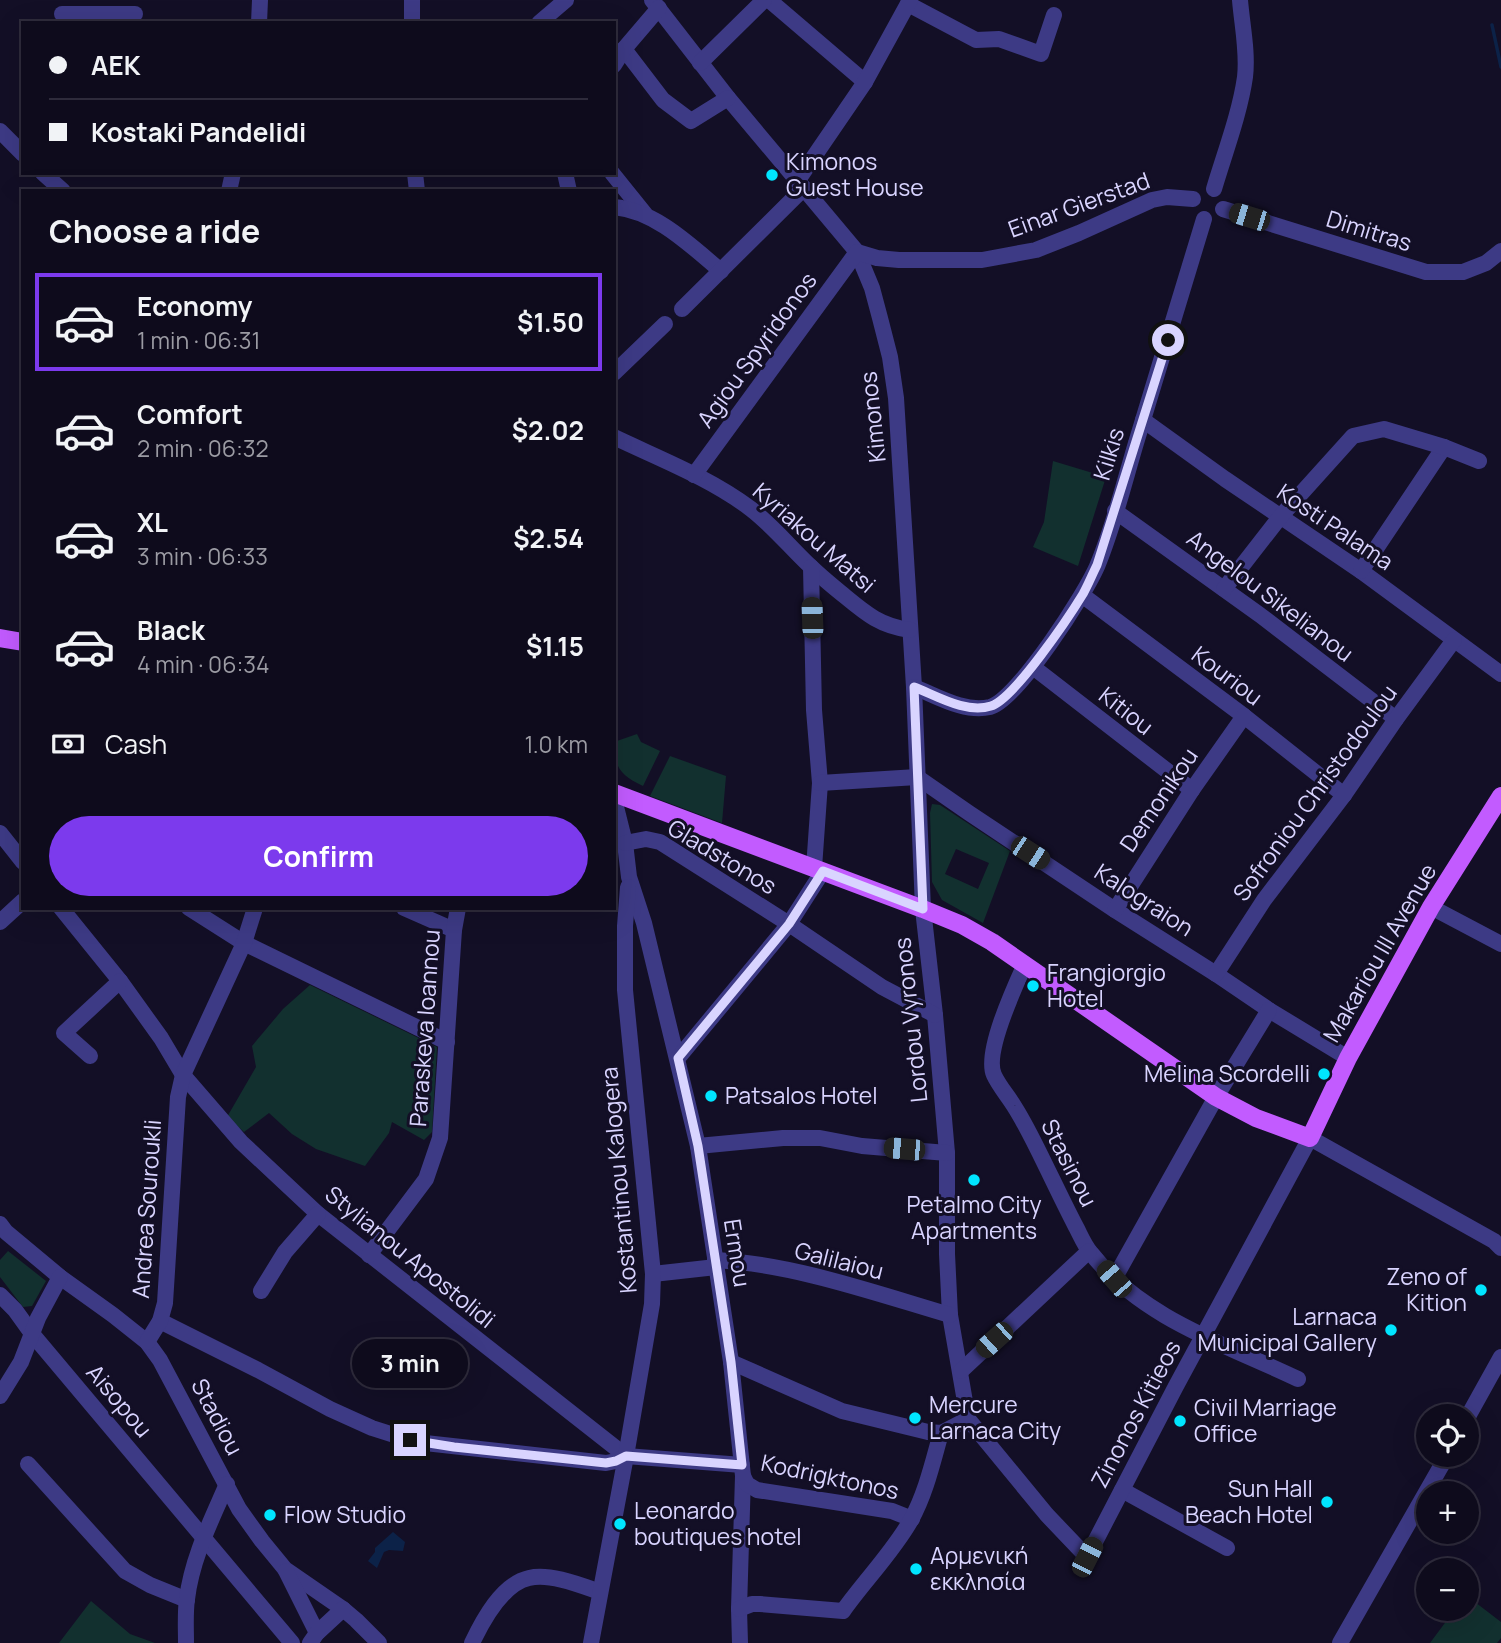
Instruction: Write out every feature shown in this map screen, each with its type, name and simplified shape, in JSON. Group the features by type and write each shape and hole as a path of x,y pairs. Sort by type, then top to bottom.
{"main road":[{"path":"0,638 21,642"},
{"path":"616,794 962,925 1025,964 1216,1097 1256,1118 1310,1138"},
{"name":"Makariou III Avenue","path":"1310,1138 1348,1058 1431,907 1501,796"}],"street":[{"path":"258,21 260,0"},
{"path":"412,0 412,21"},
{"path":"541,21 566,0"},
{"path":"700,63 764,0"},
{"path":"769,0 865,82"},
{"path":"1214,189 1245,76 1240,0"},
{"path":"682,309 801,184 865,82 909,2 976,40 999,38 1041,54 1054,15"},
{"path":"616,62 655,4"},
{"name":"Kimonos","path":"655,4 728,98 857,252 872,288 890,357 896,398 914,687 923,909"},
{"path":"62,12 136,12"},
{"path":"624,49 663,100 691,121 728,98"},
{"path":"1,135 21,152"},
{"path":"45,175 61,189"},
{"path":"614,175 645,214 721,271"},
{"path":"1204,188 1214,189 1221,195 1223,209 1213,218 1204,219 1195,213 1193,199 1204,188"},
{"name":"Einar Gierstad","path":"857,252 877,258 899,260 982,260 1036,250 1152,200 1167,197 1193,199"},
{"path":"616,207 645,214"},
{"name":"Dimitras","path":"1223,209 1426,272 1462,272 1486,262 1501,251"},
{"name":"Kilkis","path":"914,687 960,705 977,708 993,706 1008,695 1032,667 1082,595 1097,565 1115,511 1204,219"},
{"name":"Agiou Spyridonos","path":"694,475 857,252"},
{"path":"616,371 665,324"},
{"name":"Kosti Palama","path":"1143,420 1361,571 1501,674"},
{"path":"1224,589 1280,517 1353,436 1384,429 1479,461"},
{"name":"Kyriakou Matsi","path":"616,438 694,475 752,510 862,611 881,623 910,630"},
{"path":"1361,571 1444,447"},
{"name":"Angelou Sikelianou","path":"1115,511 1224,589 1396,719"},
{"path":"678,1058 789,924 819,870 820,783 814,710 811,567"},
{"name":"Kouriou","path":"1082,595 1244,716 1344,795"},
{"name":"Sofroniou Christodoulou","path":"1216,974 1264,900 1344,795 1454,640"},
{"name":"Kitiou","path":"1032,667 1192,790"},
{"name":"Demonikou","path":"1115,909 1192,790 1244,716"},
{"path":"820,783 917,776"},
{"name":"Kalograion","path":"917,776 1269,1010 1348,1058"},
{"path":"616,807 625,843 629,877"},
{"path":"0,833 21,859"},
{"name":"Gladstonos","path":"625,843 646,839 660,842 882,987 935,1015"},
{"name":"Ermou","path":"629,877 644,923 698,1146 731,1362 743,1471 740,1643"},
{"name":"Kostantinou Kalogera","path":"591,1643 652,1304 653,1274 625,990 625,926 629,877"},
{"path":"0,922 21,903"},
{"path":"1431,907 1501,944"},
{"name":"Lordou Vyronos","path":"923,909 947,1153 950,1315 968,1419"},
{"name":"Stylianou Apostolidi","path":"63,910 120,981 161,1038 183,1075 242,1142 318,1214 626,1456"},
{"path":"192,910 244,943 447,1042"},
{"name":"Andrea Souroukli","path":"147,1342 160,1321 165,1303 178,1097 183,1075 244,943 254,910"},
{"path":"409,910 454,930"},
{"name":"Paraskeva Ioannou","path":"369,1255 426,1179 440,1138 458,910"},
{"path":"625,926 644,923"},
{"name":"Stasinou","path":"1025,964 1007,1004 993,1055 993,1073 1037,1148 1089,1251 1114,1279 1141,1300 1202,1336 1298,1379"},
{"path":"90,1056 64,1034 120,981"},
{"path":"1114,1279 1216,1097 1269,1010"},
{"path":"698,1146 783,1138 820,1138 862,1146 947,1153"},
{"path":"1310,1138 1494,1241 1501,1248"},
{"name":"Zinonos Kitieos","path":"968,1419 1086,1560 1202,1336 1310,1138"},
{"path":"261,1291 285,1252 318,1214"},
{"name":"Stadiou","path":"2,1233 147,1342 160,1360 239,1509 285,1569 343,1609 379,1643"},
{"path":"961,1371 1089,1251"},
{"name":"Galilaiou","path":"653,1274 740,1261 834,1280 950,1315"},
{"path":"0,1396 21,1362 38,1318 60,1277"},
{"name":"Aisopou","path":"0,1295 292,1643"},
{"path":"160,1321 330,1409 372,1428 416,1443 606,1463 626,1456 743,1471"},
{"path":"1475,1404 1501,1356"},
{"path":"731,1362 842,1411 928,1432 942,1433 968,1419"},
{"path":"739,1609 760,1604 843,1611 912,1519 942,1433"},
{"path":"28,1464 125,1571 187,1600"},
{"path":"1340,1643 1441,1467"},
{"name":"Kodrigktonos","path":"743,1471 747,1484 757,1490 892,1511 912,1519"},
{"path":"186,1643 187,1600 192,1568 227,1484"},
{"path":"1122,1490 1227,1548"},
{"path":"285,1569 314,1638 343,1609"},
{"path":"472,1643 495,1603 512,1587 529,1578 551,1578 600,1592"}],"green space":[{"path":"1053,461 1106,477 1078,566 1033,547 1044,522"},
{"path":"637,734 641,742 660,751 643,786 620,769 616,760 616,741"},
{"path":"670,756 726,776 722,823 650,796"},
{"path":"932,804 940,805 1010,851 983,923 942,900 932,882","holes":["956,849 989,863 978,889 945,874"]},
{"path":"310,985 437,1047 432,1132 424,1140 392,1122 389,1133 365,1166 316,1149 292,1134 269,1113 244,1132 227,1117 256,1067 252,1046 283,1009"},
{"path":"8,1251 46,1281 32,1306 23,1307 0,1277 0,1260"},
{"path":"91,1601 130,1634 155,1643 59,1643"},
{"path":"1479,1605 1501,1622 1501,1638 1497,1643 1430,1643 1446,1621 1479,1621"}],"water":[{"path":"393,1532 405,1542 403,1551 384,1552 377,1568 368,1561 375,1548"}],"waterway":[{"path":"1492,25 1501,67"}],"place":[{"name":"Kimonos Guest House","path":"772,175"},
{"name":"Frangiorgio Hotel","path":"1033,986"},
{"name":"Melina Scordelli","path":"1324,1074"},
{"name":"Patsalos Hotel","path":"711,1096"},
{"name":"Petalmo City Apartments","path":"974,1180"},
{"name":"Zeno of Kition","path":"1481,1290"},
{"name":"Larnaca Municipal Gallery","path":"1391,1330"},
{"name":"Mercure Larnaca City","path":"915,1418"},
{"name":"Civil Marriage Office","path":"1180,1421"},
{"name":"Sun Hall Beach Hotel","path":"1327,1502"},
{"name":"Flow Studio","path":"270,1515"},
{"name":"Leonardo boutiques hotel","path":"620,1524"},
{"name":"Αρμενική εκκλησία","path":"916,1569"}],"route":[{"path":"410,1440 416,1443 606,1463 626,1456 742,1465 731,1362 698,1146 678,1058 789,924 823,871 923,909 914,687 960,705 977,708 993,706 1008,695 1032,667 1082,595 1097,565 1168,340"}]}
